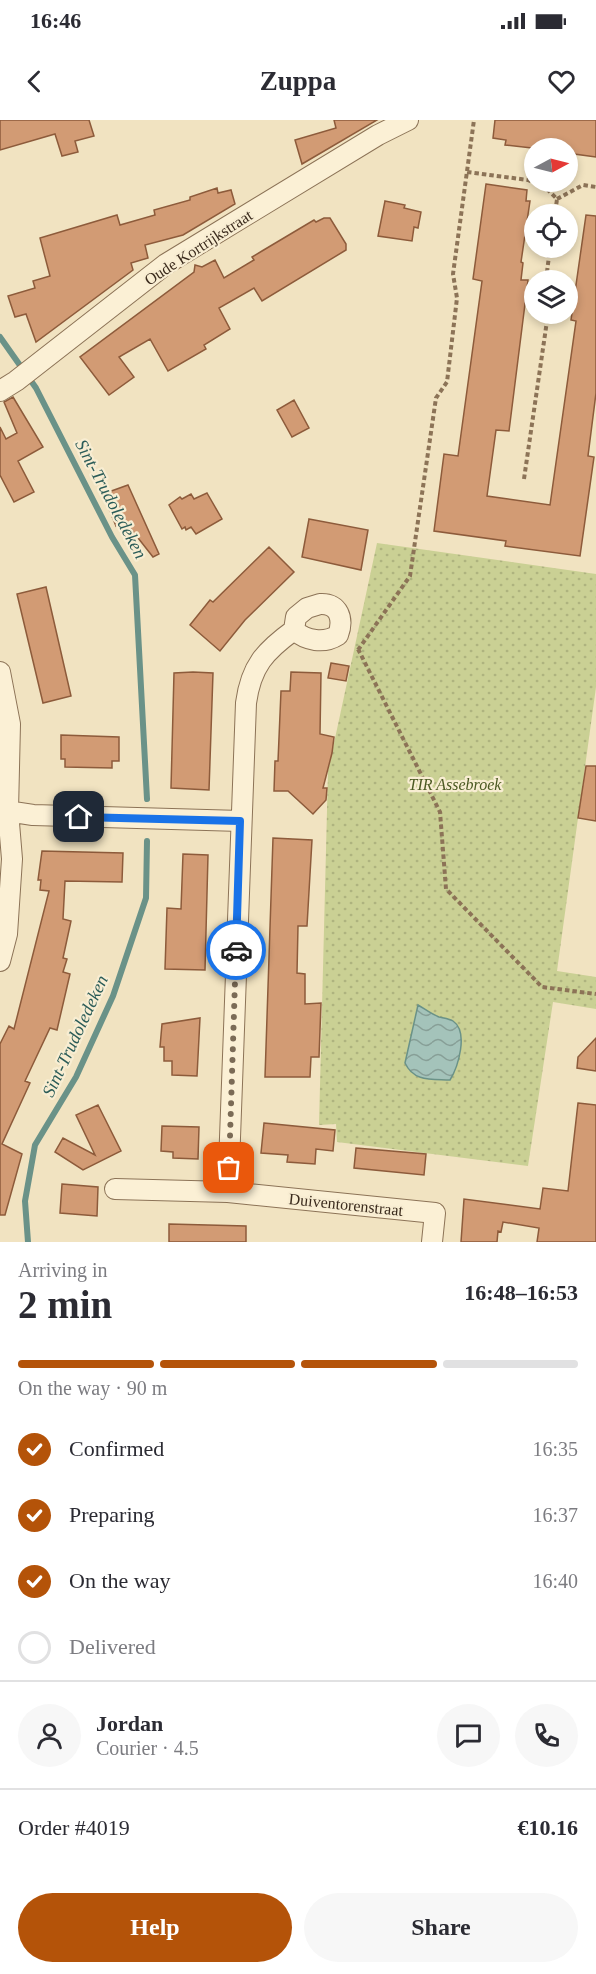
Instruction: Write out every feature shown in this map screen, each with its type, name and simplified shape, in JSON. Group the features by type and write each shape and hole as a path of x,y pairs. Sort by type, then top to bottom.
{"street":[{"name":"Oude Kortrijkstraat","path":"8,386 166,264 378,135 408,120"},
{"path":"228,1192 240,821 248,684 256,665 273,646 294,630 296,617 307,608 320,604 333,606 339,611 341,628 338,635 327,640 306,638 294,630"},
{"path":"0,672 10,724 4,810 12,859 7,934 0,961"},
{"path":"4,810 33,815 240,821"},
{"name":"Duiventorenstraat","path":"115,1189 228,1192 435,1213 432,1242"}],"path":[{"path":"358,650 410,576 436,398 447,382 458,298 453,274 474,120"},
{"path":"467,172 528,180 546,188 557,199"},
{"path":"557,199 583,185 596,187"},
{"path":"556,204 557,199"},
{"path":"524,479 547,324"},
{"path":"341,628 352,638 440,812 446,889 542,987 596,994"}],"green space":[{"name":"TIR Assebroek","path":"377,543 596,574 596,687 557,971 596,977 596,1009 553,1002 528,1166 337,1142 336,1124 319,1125 328,771"}],"water":[{"path":"418,1005 436,1016 452,1020 458,1026 460,1050 450,1080 418,1076 413,1074 405,1063"}],"building":[{"path":"0,120 89,120 94,136 75,141 78,152 62,156 55,134 0,150"},
{"path":"334,120 377,120 302,164 295,140 336,128"},
{"path":"495,120 596,120 596,157 578,155 578,138 524,138 524,147 505,145 506,140 493,138"},
{"path":"486,184 524,190 524,192 527,192 526,201 530,201 530,204 524,204 521,280 524,280 524,312 509,431 496,430 487,496 550,505 576,324 578,324 578,271 586,215 596,216 596,393 588,456 594,457 580,556 505,546 506,541 434,531 444,454 458,456 482,281 473,279"},
{"path":"217,188 218,193 231,190 235,204 183,235 145,245 148,258 131,263 133,270 36,342 26,314 15,317 8,296 35,288 33,281 50,276 40,238 117,215 120,225 155,215 154,210 190,200 190,197"},
{"path":"385,201 405,205 404,208 421,212 418,228 414,227 412,241 378,236"},
{"path":"330,218 346,244 346,250 262,301 254,288 219,308 230,329 204,345 206,349 168,371 150,339 119,357 134,377 109,395 80,357 194,272 195,265 202,267 215,260 224,278 254,260 252,257 262,251 314,220 316,222"},
{"path":"13,397 43,447 18,461 34,492 14,502 0,475 0,427 6,439 17,433 4,402"},
{"path":"294,400 309,428 292,437 277,410"},
{"path":"128,485 159,554 153,557 124,520 116,526 103,494"},
{"path":"207,493 222,519 196,534 191,527 186,530 185,527 182,529 169,505 180,497 182,499 191,494 194,499"},
{"path":"309,519 368,530 361,570 302,557"},
{"path":"269,547 294,572 245,620 220,651 190,625 210,600 213,602"},
{"path":"46,587 71,696 43,703 17,594"},
{"path":"331,663 349,666 346,681 328,678"},
{"path":"291,672 321,673 320,734 334,737 323,788 327,788 326,800 313,814 288,791 274,791 275,761 278,761 281,691 290,691"},
{"path":"174,673 213,673 209,790 171,788"},
{"path":"61,735 119,737 119,761 112,761 112,768 65,767 65,759 61,759"},
{"path":"586,766 596,766 596,821 578,818"},
{"path":"273,838 312,840 307,926 298,926 297,973 305,974 305,1004 321,1003 319,1057 311,1057 310,1077 265,1077"},
{"path":"42,851 123,853 122,882 65,881 63,919 71,921 63,958 67,959 63,972 70,974 57,1030 50,1028 25,1081 30,1083 2,1144 22,1154 5,1215 0,1215 0,1044 9,1026 14,1029 49,891 40,890 41,880 38,880"},
{"path":"183,854 208,855 205,970 165,969 167,908 181,909"},
{"path":"200,1018 197,1076 172,1075 172,1061 164,1061 164,1047 160,1047 162,1024"},
{"path":"596,1038 596,1071 577,1068 578,1057"},
{"path":"578,1103 596,1105 596,1242 537,1242 539,1228 503,1222 501,1232 498,1231 497,1242 461,1242 464,1199 540,1209 543,1188 568,1191"},
{"path":"98,1105 121,1151 83,1170 55,1152 63,1138 95,1155 76,1115"},
{"path":"264,1123 335,1130 333,1151 316,1149 315,1164 287,1162 288,1155 261,1153"},
{"path":"162,1126 199,1127 198,1159 173,1158 173,1152 161,1151"},
{"path":"356,1148 426,1154 424,1175 354,1168"},
{"path":"62,1184 98,1187 97,1216 60,1213"},
{"path":"169,1224 246,1226 246,1242 169,1242"}],"waterway":[{"name":"Sint-Trudoledeken","path":"0,337 36,388 112,537 135,575 147,799"},
{"name":"Sint-Trudoledeken","path":"28,1242 25,1201 35,1145 76,1077 113,996 146,898 147,841"}],"way so far":[{"path":"229,1168 236,950"}],"route":[{"path":"79,817 240,821 236,950"}]}
